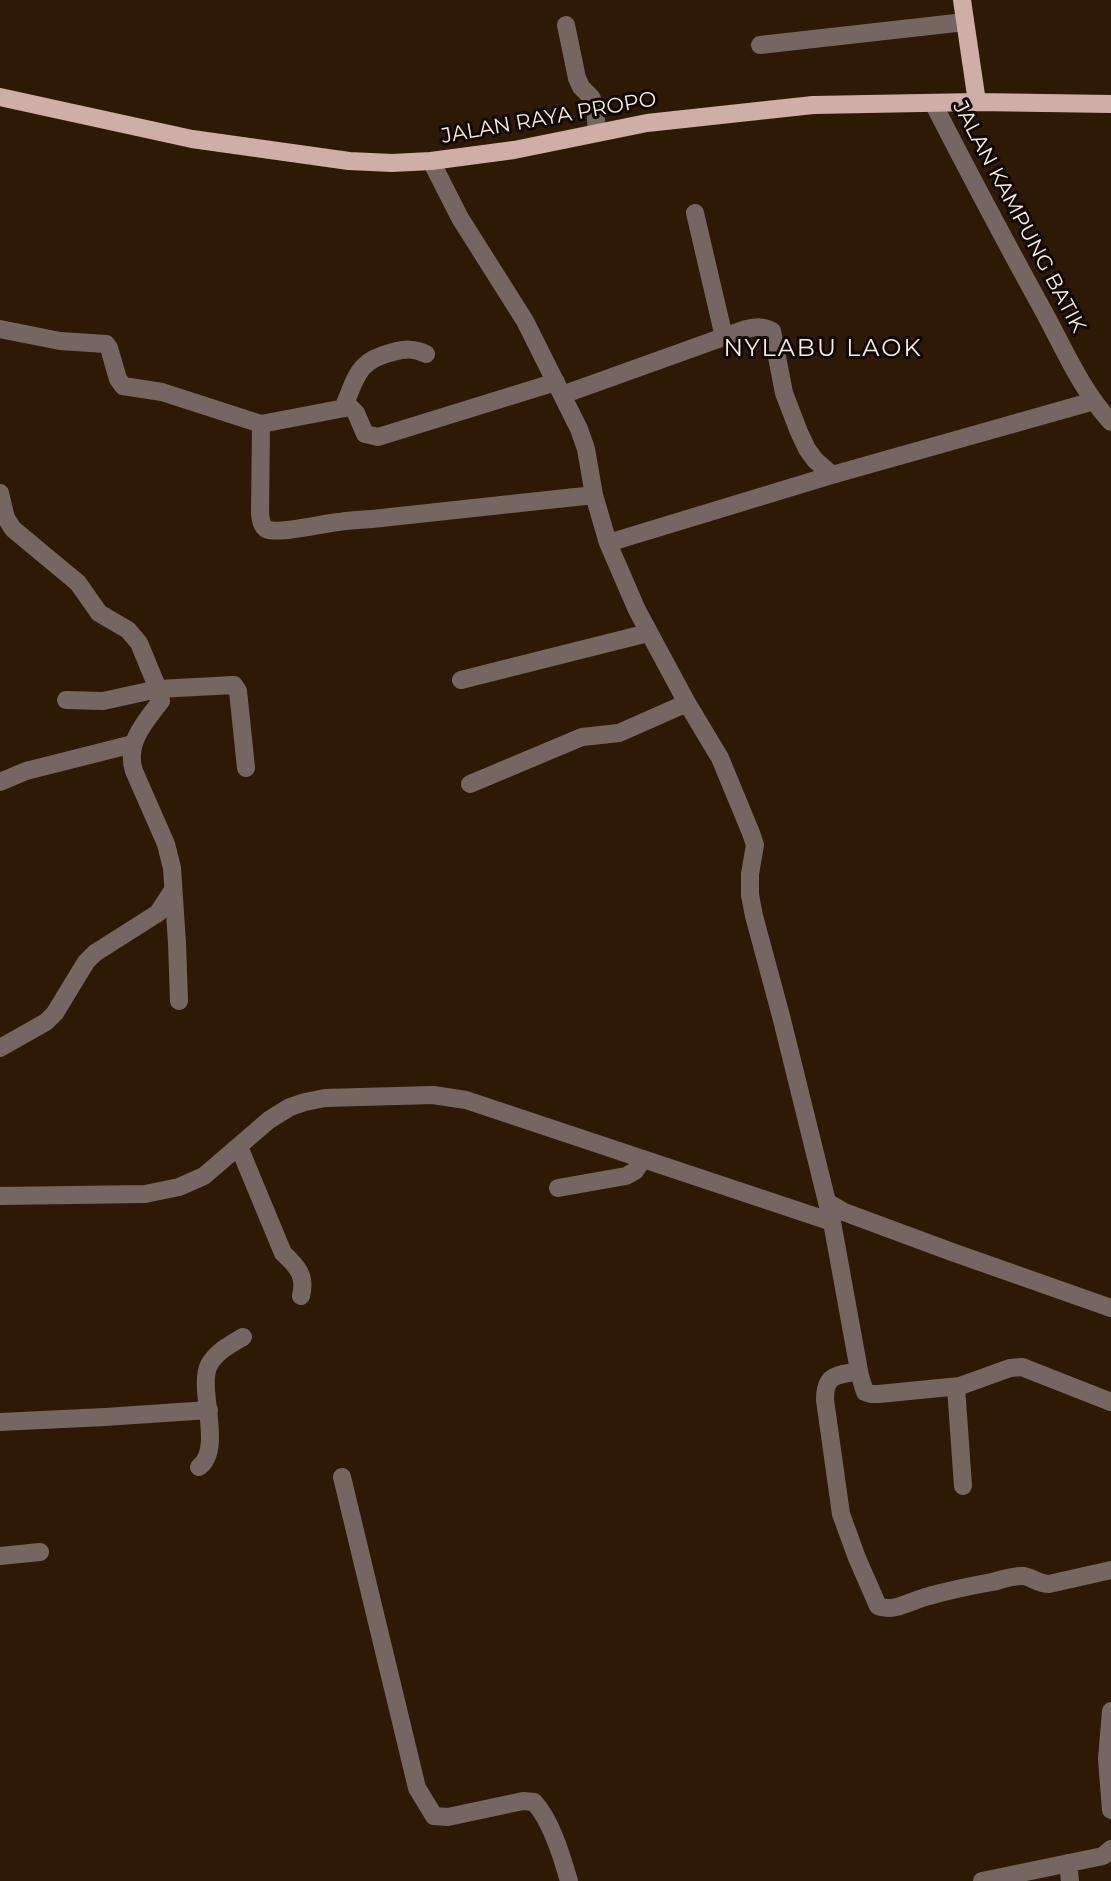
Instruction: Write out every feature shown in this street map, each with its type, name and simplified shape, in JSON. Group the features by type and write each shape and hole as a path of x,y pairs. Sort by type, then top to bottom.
{"main road":[{"path":"962,0 976,102"},
{"name":"JALAN RAYA PROPO","path":"0,97 192,139 349,161 392,163 431,161 514,150 647,123 813,105 976,102 1111,104"}],"street":[{"path":"760,45 965,22"},
{"path":"566,25 577,78 595,105 597,133"},
{"name":"JALAN KAMPUNG BATIK","path":"933,103 1076,372 1111,422"},
{"path":"431,161 460,218 525,321 559,388 583,440 594,495 608,543 648,633 720,758 755,845 750,874 754,916 832,1222 865,1392 871,1394 956,1387 1010,1368 1022,1367 1111,1402"},
{"path":"695,213 724,337"},
{"path":"0,329 60,341 106,344 123,386 162,392 261,424 350,407 365,433 378,437 559,388 760,326 772,331 784,393 807,449 832,475"},
{"path":"343,408 358,373 377,356 415,349 426,354"},
{"path":"608,543 832,475 1094,401"},
{"path":"261,424 260,514 264,528 272,531 594,495"},
{"path":"0,493 3,519 78,583 104,617 135,637 158,689 161,701 133,744 131,758 134,771 166,844 172,868 178,1001"},
{"path":"461,680 648,633"},
{"path":"66,700 103,701 158,689 234,685 238,691 246,768"},
{"path":"470,784 582,737 619,733 635,728 687,703"},
{"path":"0,782 26,771 133,744"},
{"path":"0,1048 46,1022 55,1013 86,962 95,953 158,913 173,890"},
{"path":"0,1196 145,1194 179,1187 204,1176 269,1120 290,1107 325,1098 433,1095 466,1100 832,1222"},
{"path":"239,1147 284,1253 302,1276 304,1285 301,1296"},
{"path":"558,1188 626,1176 635,1171 643,1160"},
{"path":"827,1202 844,1212 916,1239 1111,1308"},
{"path":"199,1467 208,1453 208,1366 218,1354 243,1337"},
{"path":"859,1371 831,1379 825,1387 825,1400 841,1514 877,1606 894,1608 962,1586 1017,1576 1027,1576 1040,1584 1049,1584 1111,1570"},
{"path":"956,1387 963,1486"},
{"path":"0,1422 209,1410"},
{"path":"342,1477 417,1788 433,1816 439,1817 523,1801 534,1802 545,1816 564,1860 569,1881"},
{"path":"0,1556 40,1552"},
{"path":"1111,1711 1107,1759 1111,1810"},
{"path":"982,1881 1069,1872 1111,1849"}],"district":[{"name":"NYLABU LAOK","path":"823,349"}]}
